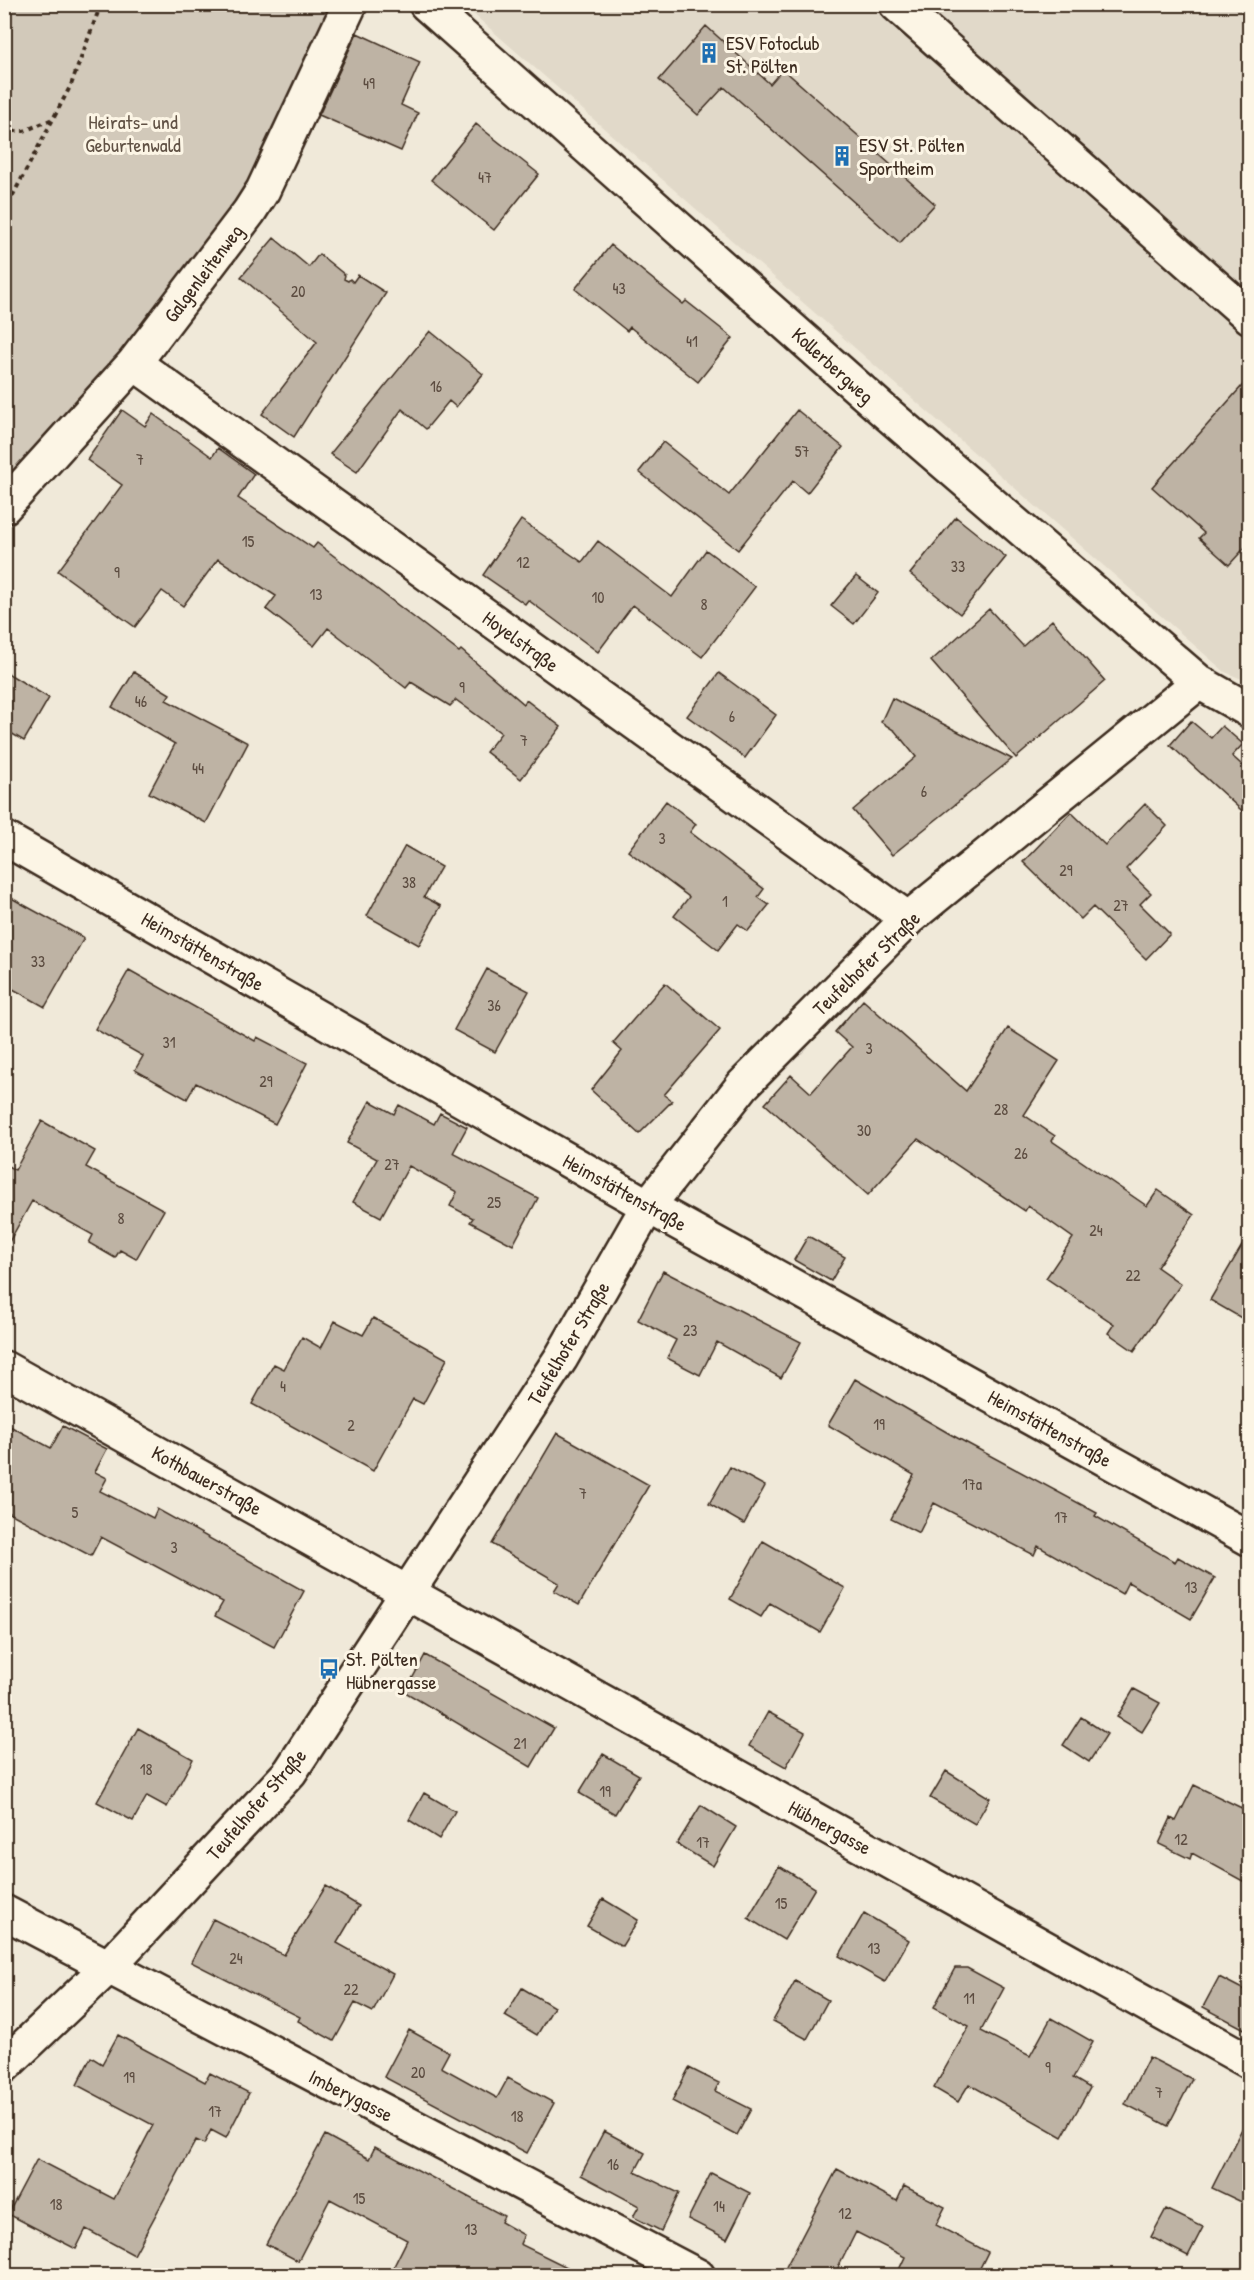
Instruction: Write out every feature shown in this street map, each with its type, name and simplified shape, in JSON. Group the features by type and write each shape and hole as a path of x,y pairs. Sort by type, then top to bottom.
{"street":[{"name":"Galgenleitenweg","path":"4,507 134,363 258,197 350,4"},
{"name":"Kollerbergweg","path":"426,4 884,410 1199,682 1250,711"},
{"path":"896,4 1250,317"},
{"name":"Hoyelstraße","path":"134,363 908,919"},
{"name":"Teufelhofer Straße","path":"4,2066 107,1968 290,1772 410,1592 561,1358 648,1206 743,1085 908,919 1199,682"},
{"name":"Heimstättenstraße","path":"4,838 648,1206 1250,1539"},
{"name":"Kothbauerstraße","path":"4,1368 410,1592"},
{"name":"Hübnergasse","path":"410,1592 1250,2062"},
{"name":"Imberygasse","path":"4,1912 698,2276"}],"path":[{"path":"4,212 56,118 79,66 101,4"},
{"path":"4,131 24,131 56,118"}],"shaded area":[{"path":"463,5 1249,5 1249,682 1225,672"}],"green space":[{"name":"Heirats- und Geburtenwald","path":"5,5 335,5 254,185 123,358 5,489"}],"building":[{"name":"ESV St. Pölten Sportheim","path":"706,26 770,84 783,69 935,204 900,243 724,87 698,115 659,80"},
{"path":"357,33 420,62 401,105 418,113 401,151 319,115"},
{"path":"476,124 539,174 494,230 431,180"},
{"path":"274,238 309,267 319,254 345,275 344,279 348,281 350,279 353,282 358,275 386,293 294,437 262,414 317,342 241,277"},
{"path":"611,245 683,304 686,301 733,338 698,382 630,327 627,331 575,289"},
{"path":"430,331 483,374 456,407 449,401 426,429 402,409 357,472 330,454"},
{"path":"1250,377 1250,542 1229,565 1199,538 1204,533 1152,487"},
{"path":"122,410 145,426 153,414 212,457 218,448 254,474 238,498 313,548 317,543 459,652 461,650 524,704 526,700 561,727 521,779 486,752 501,733 456,700 450,706 411,682 406,688 328,628 314,646 266,609 276,596 218,559 183,606 162,591 135,627 58,571 122,485 87,460"},
{"path":"797,410 843,447 807,493 793,481 738,550 639,472 663,442 729,495"},
{"path":"956,517 1006,557 960,614 910,574"},
{"path":"521,520 582,562 598,541 672,597 706,550 755,587 702,657 633,605 598,652 528,600 525,604 483,575"},
{"path":"856,576 878,593 854,624 831,606"},
{"path":"989,609 1023,646 1052,620 1105,681 1016,758 931,661"},
{"path":"4,671 49,698 24,741 4,729"},
{"path":"134,672 170,694 166,700 248,743 206,823 149,793 175,744 112,707"},
{"path":"719,673 776,715 745,758 687,716"},
{"path":"892,698 1012,759 892,855 853,810 916,757 895,731 881,722"},
{"path":"1191,721 1211,738 1222,726 1243,744 1232,756 1250,772 1250,818 1170,745"},
{"path":"666,801 696,824 690,832 764,889 758,897 769,905 748,931 738,924 718,950 674,916 689,897 628,851"},
{"path":"1145,804 1167,826 1126,869 1151,893 1140,904 1170,934 1146,959 1093,907 1081,919 1023,862 1071,812 1105,845"},
{"path":"405,846 441,867 424,897 441,906 419,945 367,916"},
{"path":"4,894 84,938 45,1007 4,984"},
{"path":"487,969 529,991 495,1052 454,1030"},
{"path":"129,970 255,1041 257,1037 307,1063 275,1124 196,1083 187,1099 135,1070 143,1056 95,1029"},
{"path":"665,983 720,1030 664,1095 672,1101 639,1134 591,1090 622,1051 613,1043"},
{"path":"863,1000 966,1091 1008,1028 1059,1061 1024,1115 1055,1136 1052,1141 1147,1206 1158,1190 1194,1215 1157,1267 1181,1284 1134,1351 1108,1333 1114,1324 1046,1278 1073,1238 1028,1206 1025,1211 918,1139 868,1195 765,1104 791,1075 811,1093 852,1047 835,1032"},
{"path":"370,1101 394,1114 399,1105 434,1124 440,1113 467,1127 453,1153 538,1198 513,1245 470,1222 473,1218 450,1206 457,1192 409,1166 381,1217 353,1202 377,1159 347,1143"},
{"path":"42,1121 95,1151 86,1167 164,1210 136,1259 120,1250 115,1258 89,1243 93,1235 32,1201 4,1251 4,1164 15,1170"},
{"path":"1250,1232 1250,1323 1210,1300"},
{"path":"808,1236 845,1257 831,1281 794,1260"},
{"path":"663,1271 801,1342 781,1378 717,1342 700,1375 667,1358 676,1340 638,1320"},
{"path":"373,1318 447,1359 423,1404 413,1399 373,1471 252,1404 274,1364 284,1369 302,1337 321,1348 335,1321 363,1335"},
{"path":"855,1379 950,1434 1097,1513 1095,1516 1175,1562 1178,1557 1215,1578 1191,1619 1128,1582 1122,1594 1038,1546 1034,1555 934,1503 919,1533 891,1519 914,1475 828,1425"},
{"path":"4,1423 51,1448 63,1426 107,1449 95,1472 107,1478 100,1491 153,1518 157,1509 304,1591 274,1647 215,1616 223,1602 101,1537 91,1556 4,1510"},
{"path":"557,1433 649,1485 579,1605 554,1591 559,1583 492,1544"},
{"path":"730,1467 765,1486 744,1524 709,1504"},
{"path":"763,1541 845,1588 820,1632 770,1603 761,1617 730,1599"},
{"path":"425,1655 554,1728 531,1767 405,1692"},
{"path":"1134,1689 1160,1703 1142,1732 1117,1717"},
{"path":"768,1712 805,1732 786,1767 749,1746"},
{"path":"1081,1717 1107,1734 1089,1762 1063,1745"},
{"path":"138,1728 193,1759 167,1807 147,1796 133,1821 97,1802"},
{"path":"603,1754 639,1775 615,1814 579,1793"},
{"path":"946,1771 990,1798 975,1824 930,1798"},
{"path":"1194,1785 1250,1812 1250,1885 1192,1853 1190,1859 1159,1844 1171,1818 1176,1821"},
{"path":"424,1793 455,1811 439,1839 409,1820"},
{"path":"701,1805 736,1827 713,1866 677,1844"},
{"path":"779,1866 815,1888 784,1940 748,1918"},
{"path":"326,1886 359,1906 337,1943 393,1974 373,2012 355,2003 334,2041 298,2021 300,2017 191,1962 213,1919 284,1955"},
{"path":"603,1899 638,1920 622,1946 587,1926"},
{"path":"864,1913 909,1940 885,1982 839,1956"},
{"path":"955,1968 967,1968 1004,1988 981,2031 1030,2056 1051,2018 1093,2042 1073,2078 1090,2088 1062,2137 969,2084 958,2102 934,2088 969,2026 934,2007"},
{"path":"1219,1977 1250,1993 1250,2032 1203,2007"},
{"path":"795,1981 828,2000 807,2039 773,2021"},
{"path":"522,1988 554,2007 537,2035 505,2016"},
{"path":"409,2030 449,2052 441,2067 497,2098 508,2078 554,2103 527,2153 384,2077"},
{"path":"118,2035 205,2082 210,2073 249,2093 226,2138 211,2130 204,2144 196,2140 134,2255 86,2229 76,2249 8,2214 37,2159 114,2199 153,2125 77,2085 91,2057 102,2064"},
{"path":"1149,2057 1192,2079 1168,2126 1125,2104"},
{"path":"689,2068 719,2083 715,2091 751,2109 737,2135 672,2101"},
{"path":"1250,2113 1250,2206 1212,2188"},
{"path":"604,2131 645,2153 635,2172 679,2193 661,2231 633,2217 639,2206 581,2175"},
{"path":"325,2135 369,2159 375,2147 504,2216 501,2222 524,2235 520,2244 585,2276 389,2276 407,2240 330,2199 298,2261 266,2244"},
{"path":"837,2169 897,2201 904,2186 945,2207 936,2225 988,2252 976,2276 896,2276 905,2257 856,2232 834,2276 803,2276 786,2267"},
{"path":"711,2173 750,2193 727,2239 688,2219"},
{"path":"1166,2209 1203,2227 1188,2256 1151,2237"}],"place":[{"name":"ESV Fotoclub St. Pölten","path":"709,53"},
{"name":"ESV St. Pölten Sportheim","path":"842,156"},
{"name":"St. Pölten Hübnergasse","path":"329,1669"}]}
